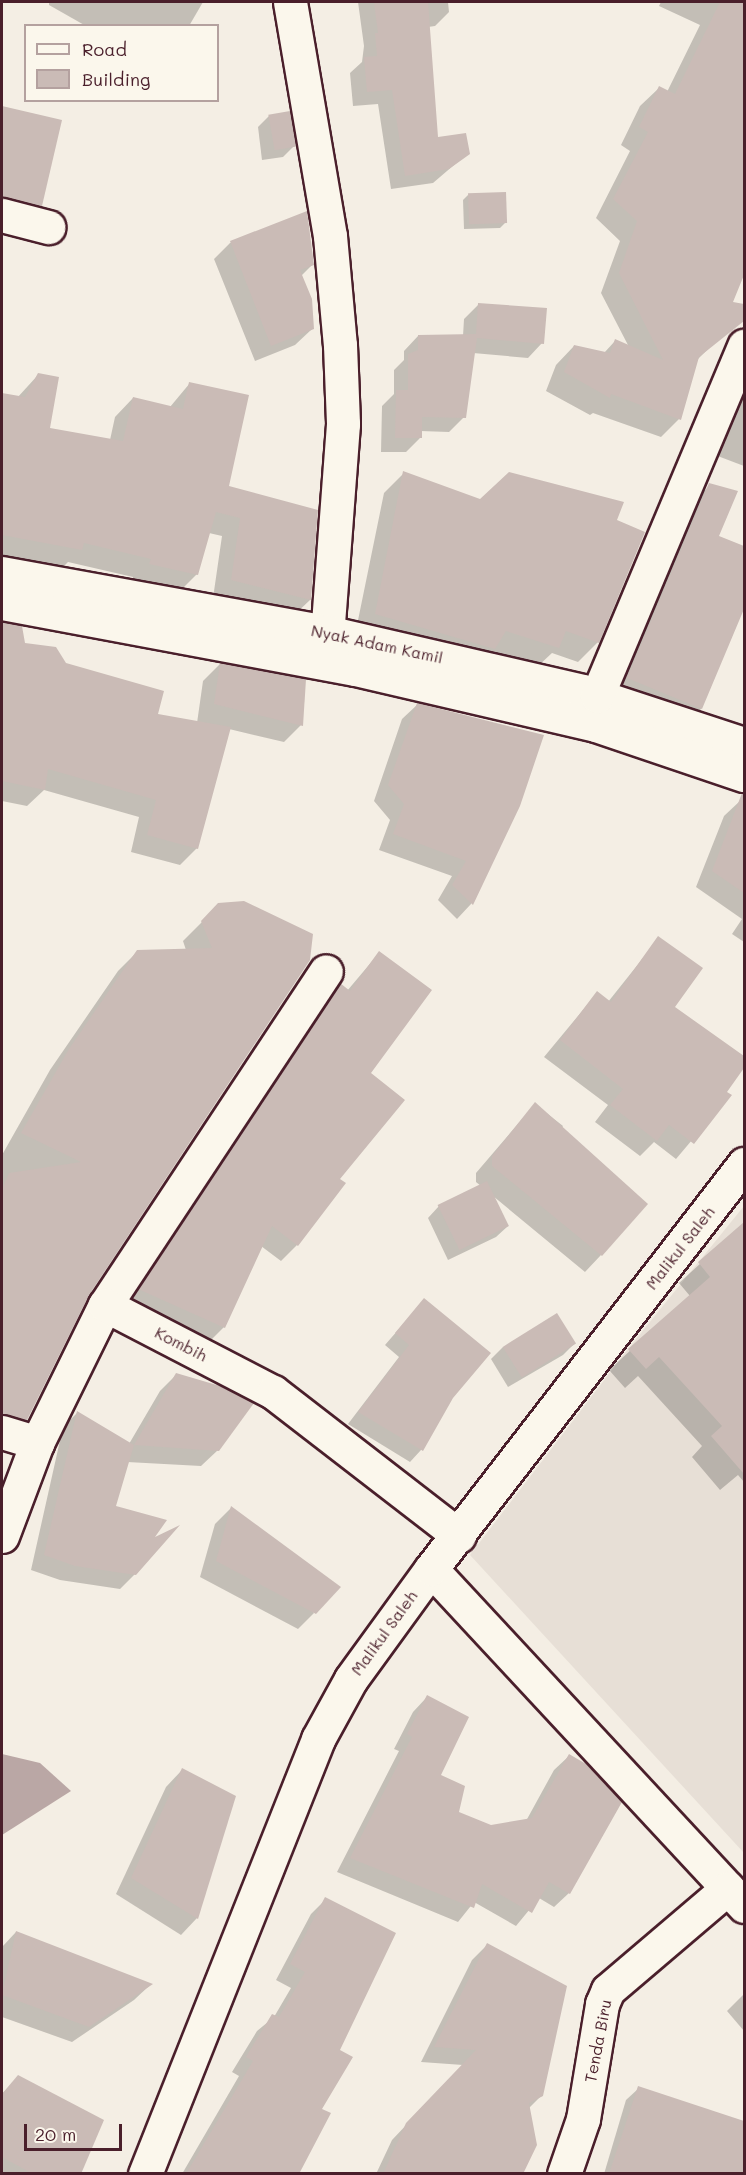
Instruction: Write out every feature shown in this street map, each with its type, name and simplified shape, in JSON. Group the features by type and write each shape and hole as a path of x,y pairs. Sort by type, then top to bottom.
{"street":[{"path":"290,2 330,236 340,345 343,424 326,647"},
{"path":"2,215 48,227"},
{"path":"597,696 744,346"},
{"name":"Nyak Adam Kamil","path":"2,573 326,647 597,696 680,738 744,744"},
{"path":"2,603 326,647 596,725 680,738 744,775"},
{"path":"2,1536 37,1443 105,1305 326,971"},
{"name":"Malikul Saleh","path":"145,2174 318,1739 351,1679 431,1569 459,1536 744,1164"},
{"name":"Kombih","path":"105,1305 273,1392 459,1536"},
{"path":"2,1432 37,1443"},
{"path":"431,1569 736,1897"},
{"name":"Tenda Biru","path":"564,2174 583,2120 602,2004 608,1990 736,1897"}],"shaded area":[{"path":"744,1206 744,1853 470,1555 628,1349"},
{"path":"2,1754 40,1763 71,1791 2,1835"}],"building":[{"path":"374,2 428,2 438,137 466,133 470,154 449,169 405,176 392,90 367,92 364,57 377,56 375,33 378,33"},
{"path":"720,2 744,2 744,275 733,302 744,304 744,321 699,357 681,420 611,394 610,398 564,372 574,345 610,353 615,339 663,360 619,273 637,221 613,199 648,132 639,127 659,86 675,94"},
{"path":"2,106 62,120 42,206 2,197"},
{"path":"290,111 296,146 275,150 268,115"},
{"path":"506,192 507,223 469,224 468,193"},
{"path":"307,211 314,265 300,270 312,299 314,329 271,346 230,241"},
{"path":"478,303 547,308 544,344 477,338 466,418 422,417 422,438 395,438 396,390 408,390 408,354 418,350 418,335 476,334"},
{"path":"38,373 59,377 50,428 123,441 133,397 183,409 189,382 249,395 229,486 318,510 311,600 231,580 240,518 216,512 198,575 149,564 151,559 84,543 82,550 2,535 2,393 25,397"},
{"path":"403,471 480,499 509,472 624,502 617,520 645,532 599,643 566,631 559,648 506,631 495,649 375,614"},
{"path":"709,483 738,491 719,536 744,546 744,609 702,709 627,678"},
{"path":"2,622 22,626 25,643 56,647 66,663 164,691 158,714 231,727 198,849 147,835 156,800 48,769 45,790 2,781"},
{"path":"220,663 306,679 303,726 214,704"},
{"path":"417,703 544,735 520,806 473,905 452,885 466,861 393,834 404,804 388,785"},
{"path":"742,793 744,793 744,893 712,871"},
{"path":"244,901 313,934 310,960 89,1295 27,1420 2,1414 2,1190 9,1173 81,1162 21,1133 69,1049 137,950 212,948 201,921 218,903"},
{"path":"658,936 703,968 675,1007 744,1056 744,1068 727,1092 732,1095 694,1144 669,1125 657,1141 610,1105 623,1089 560,1040 597,991 611,1002"},
{"path":"379,951 432,990 371,1073 405,1100 340,1179 346,1183 298,1246 272,1226 225,1328 138,1289 340,983 350,991"},
{"path":"535,1102 648,1204 602,1256 492,1166 492,1156"},
{"path":"487,1181 509,1226 459,1250 438,1205"},
{"path":"744,1222 744,1474 711,1436 722,1426 659,1357 646,1369 628,1349 710,1277 698,1262"},
{"path":"424,1298 491,1353 453,1398 423,1451 358,1412 409,1345 395,1333"},
{"path":"557,1313 576,1344 522,1377 503,1347"},
{"path":"176,1373 220,1386 254,1403 219,1451 134,1445"},
{"path":"77,1411 134,1445 116,1506 167,1520 155,1537 180,1525 136,1575 75,1566 44,1555"},
{"path":"231,1506 341,1587 316,1614 216,1561"},
{"path":"427,1695 469,1717 441,1775 465,1786 459,1812 491,1825 532,1818 569,1754 586,1764 622,1802 570,1894 549,1882 532,1913 482,1884 474,1908 350,1858 412,1737 407,1734"},
{"path":"182,1768 236,1796 198,1919 131,1878"},
{"path":"325,1897 396,1933 340,2050 353,2057 322,2109 331,2113 299,2174 186,2174 253,2061 246,2057 272,2014 279,2017 305,1972 290,1964"},
{"path":"16,1931 153,1984 89,2027 2,1995"},
{"path":"487,1943 567,1986 543,2096 529,2103 537,2145 523,2174 383,2174 406,2123 476,2050 434,2047"},
{"path":"18,2075 104,2120 81,2174 33,2174 2,2157 2,2094"},
{"path":"638,2086 744,2121 744,2174 609,2174"}]}
